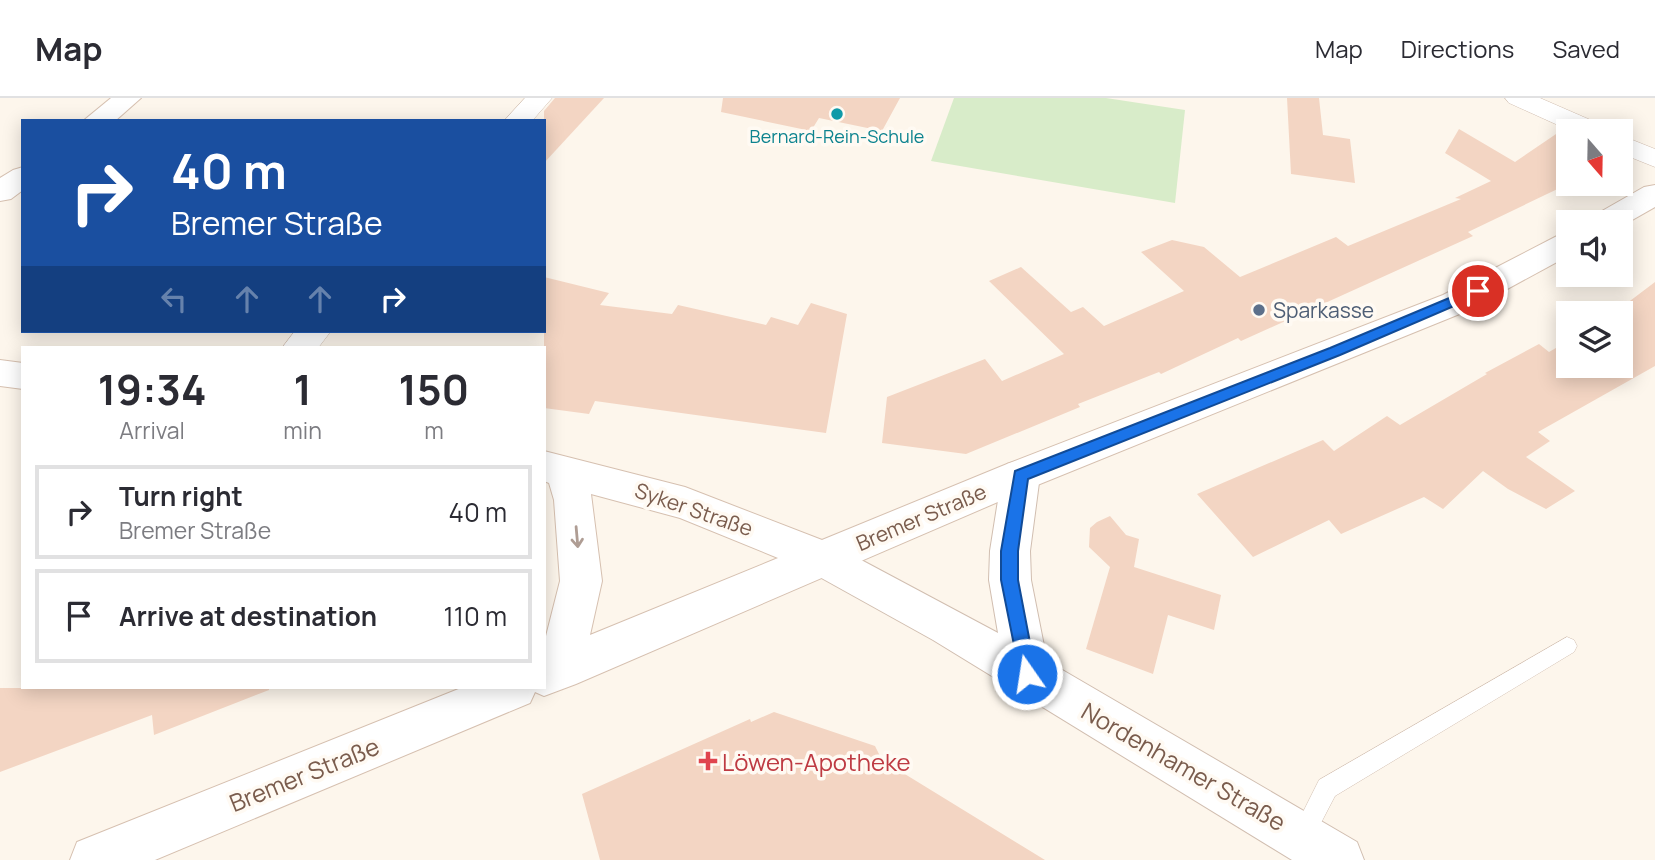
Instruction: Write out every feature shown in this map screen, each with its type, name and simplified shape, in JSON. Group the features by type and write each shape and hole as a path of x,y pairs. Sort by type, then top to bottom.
{"main road":[{"path":"100,119 128,98"},
{"path":"0,192 21,177"},
{"path":"1627,210 1655,194"},
{"name":"Bremer Straße","path":"552,672 1020,475 1455,303 1556,249"},
{"path":"0,373 21,376"},
{"name":"Syker Straße","path":"554,468 685,503 821,558"},
{"name":"Syker Straße","path":"552,672 581,581 574,500 554,468"},
{"path":"1020,475 1010,551 1010,580 1027,674"},
{"name":"Nordenhamer Straße","path":"821,558 902,599 1204,781 1321,848"},
{"name":"Bremer Straße","path":"95,860 512,689"}],"street":[{"path":"519,119 539,98"},
{"path":"1518,98 1566,119"},
{"path":"1633,149 1655,159"},
{"path":"300,346 313,333"}],"lane":[{"path":"1321,848 1327,788 1567,646"}],"green space":[{"path":"954,98 1106,98 1185,110 1175,203 931,161"}],"building":[{"path":"555,98 604,98 546,161 544,111"},
{"name":"Bernard-Rein-Schule","path":"723,98 900,98 882,131 819,118 811,131 721,112"},
{"path":"1287,98 1319,98 1323,135 1350,139 1355,183 1291,174"},
{"path":"1459,129 1515,162 1556,134 1556,190 1468,232 1473,236 1241,341 1238,338 1161,374 1159,372 1078,404 1080,407 966,454 882,443 887,397 985,359 1002,381 1064,354 989,281 1021,267 1071,312 1083,307 1104,326 1184,291 1141,252 1172,240 1204,247 1240,277 1336,237 1348,246 1461,199 1455,198 1491,181 1445,153"},
{"path":"546,277 609,293 600,305 672,314 678,305 766,325 771,317 798,325 811,303 847,314 826,433 595,401 589,414 546,408"},
{"path":"1655,282 1655,366 1538,432 1550,441 1526,457 1575,491 1546,509 1508,489 1483,471 1443,509 1424,497 1341,534 1329,520 1253,557 1197,494 1323,440 1334,451 1387,416 1400,425 1487,374 1485,373 1539,344 1549,352 1556,348 1556,378 1633,378 1633,301 1630,301"},
{"path":"1110,516 1126,535 1139,539 1134,567 1221,595 1214,630 1168,615 1153,674 1086,649 1110,567 1089,547 1090,528"},
{"path":"0,688 269,689 154,735 152,715 0,772"},
{"path":"774,712 875,746 882,760 1045,860 600,860 582,794 750,719 751,722"}],"place":[{"name":"Bernard-Rein-Schule","path":"837,114"},
{"name":"Sparkasse","path":"1259,310"},
{"name":"Löwen-Apotheke","path":"708,761"}],"route":[{"path":"1027,674 1010,580 1010,551 1020,475 1455,303 1478,291"}]}
